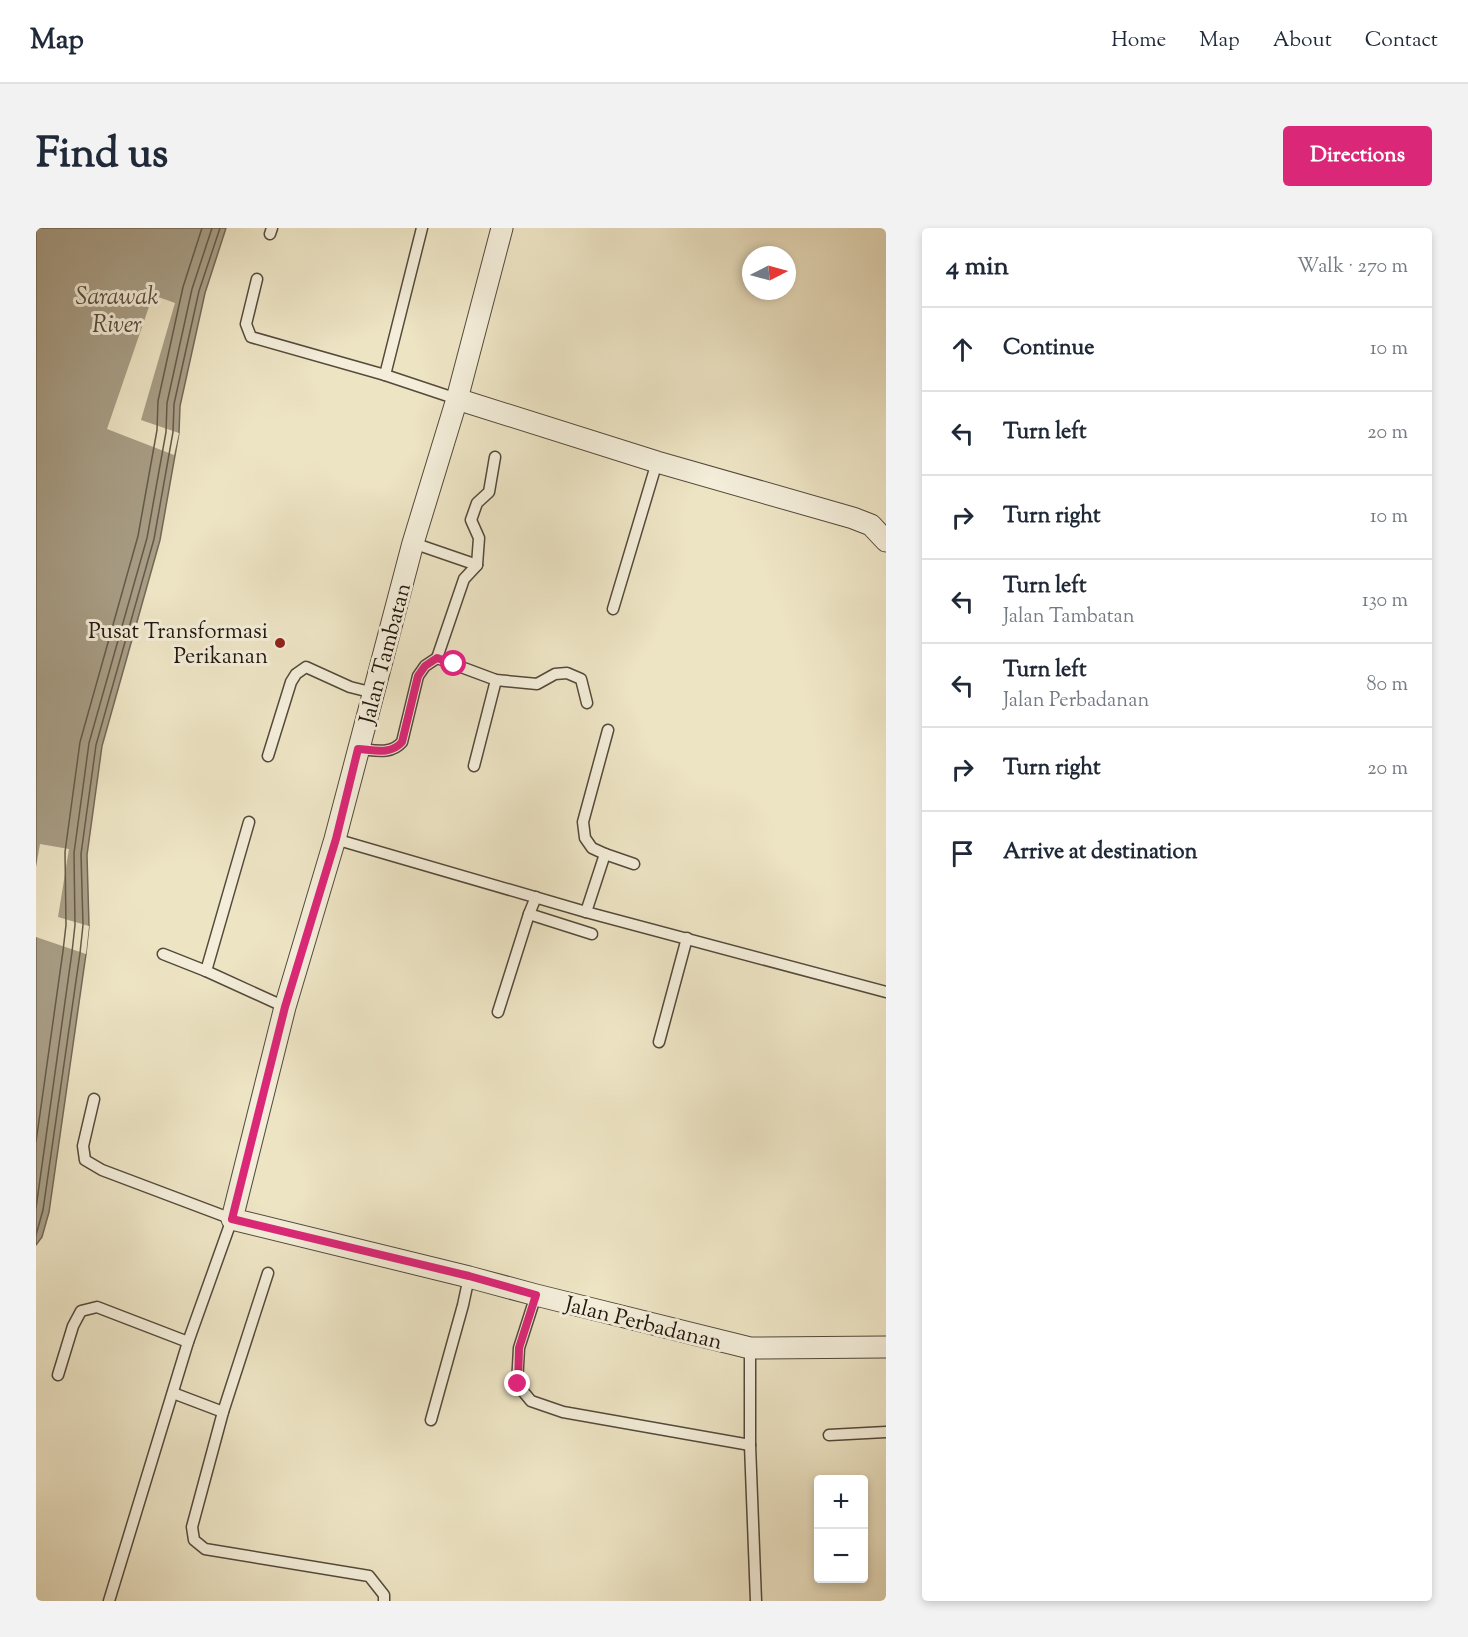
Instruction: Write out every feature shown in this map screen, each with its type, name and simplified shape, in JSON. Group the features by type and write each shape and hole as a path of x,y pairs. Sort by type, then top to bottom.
{"street":[{"name":"Jalan Tambatan","path":"232,1219 285,1007 336,839 413,543 457,399 502,228"},
{"path":"457,399 657,462 853,518 871,525 886,541"},
{"name":"Jalan Perbadanan","path":"232,1219 469,1276 750,1348 886,1347"}],"lane":[{"path":"385,375 422,228"},
{"path":"257,279 246,324 251,337 385,375 457,399"},
{"path":"358,749 390,751 402,742 418,676 425,666 437,658 464,579 477,565 479,538 471,520 477,503 489,492 495,457"},
{"path":"613,609 657,462"},
{"path":"413,543 477,565"},
{"path":"437,658 496,680 537,684 555,674 567,674 581,679 587,703"},
{"path":"268,756 291,682 296,674 306,667 350,687 374,693"},
{"path":"474,766 496,680"},
{"path":"608,730 583,822 585,838 592,848 634,864"},
{"path":"206,971 249,822"},
{"path":"336,839 586,912 886,992"},
{"path":"586,912 605,854"},
{"path":"498,1012 536,897"},
{"path":"529,914 592,934"},
{"path":"659,1042 687,938"},
{"path":"163,954 285,1007"},
{"path":"94,1099 83,1146 85,1160 102,1170 232,1219 188,1342 109,1601"},
{"path":"268,1273 223,1412 192,1527 195,1540 205,1549 369,1576 384,1595 384,1601"},
{"path":"431,1420 469,1276"},
{"path":"536,1295 519,1348 518,1366 518,1384 531,1401 563,1412 750,1445"},
{"path":"58,1375 73,1326 81,1311 98,1307 188,1342"},
{"path":"746,1601 756,1601 750,1445 750,1348"},
{"path":"173,1393 223,1412"},
{"path":"829,1435 886,1431"}],"water":[{"name":"Sarawak River","path":"36,228 226,228 205,293 180,406 179,433 160,540 102,746 87,855 89,926 86,954 49,1212 42,1237 36,1245"}],"pier":[{"path":"153,295 175,303 141,420 179,433 174,455 107,429"},
{"path":"40,844 69,849 58,917 89,926 86,954 36,937 36,867"}],"place":[{"name":"Pusat Transformasi Perikanan","path":"280,643"}],"route":[{"path":"454,664 437,658 425,666 418,676 402,742 397,747 390,751 358,749 336,839 285,1007 232,1219 469,1276 536,1295 519,1348 518,1384"}]}
